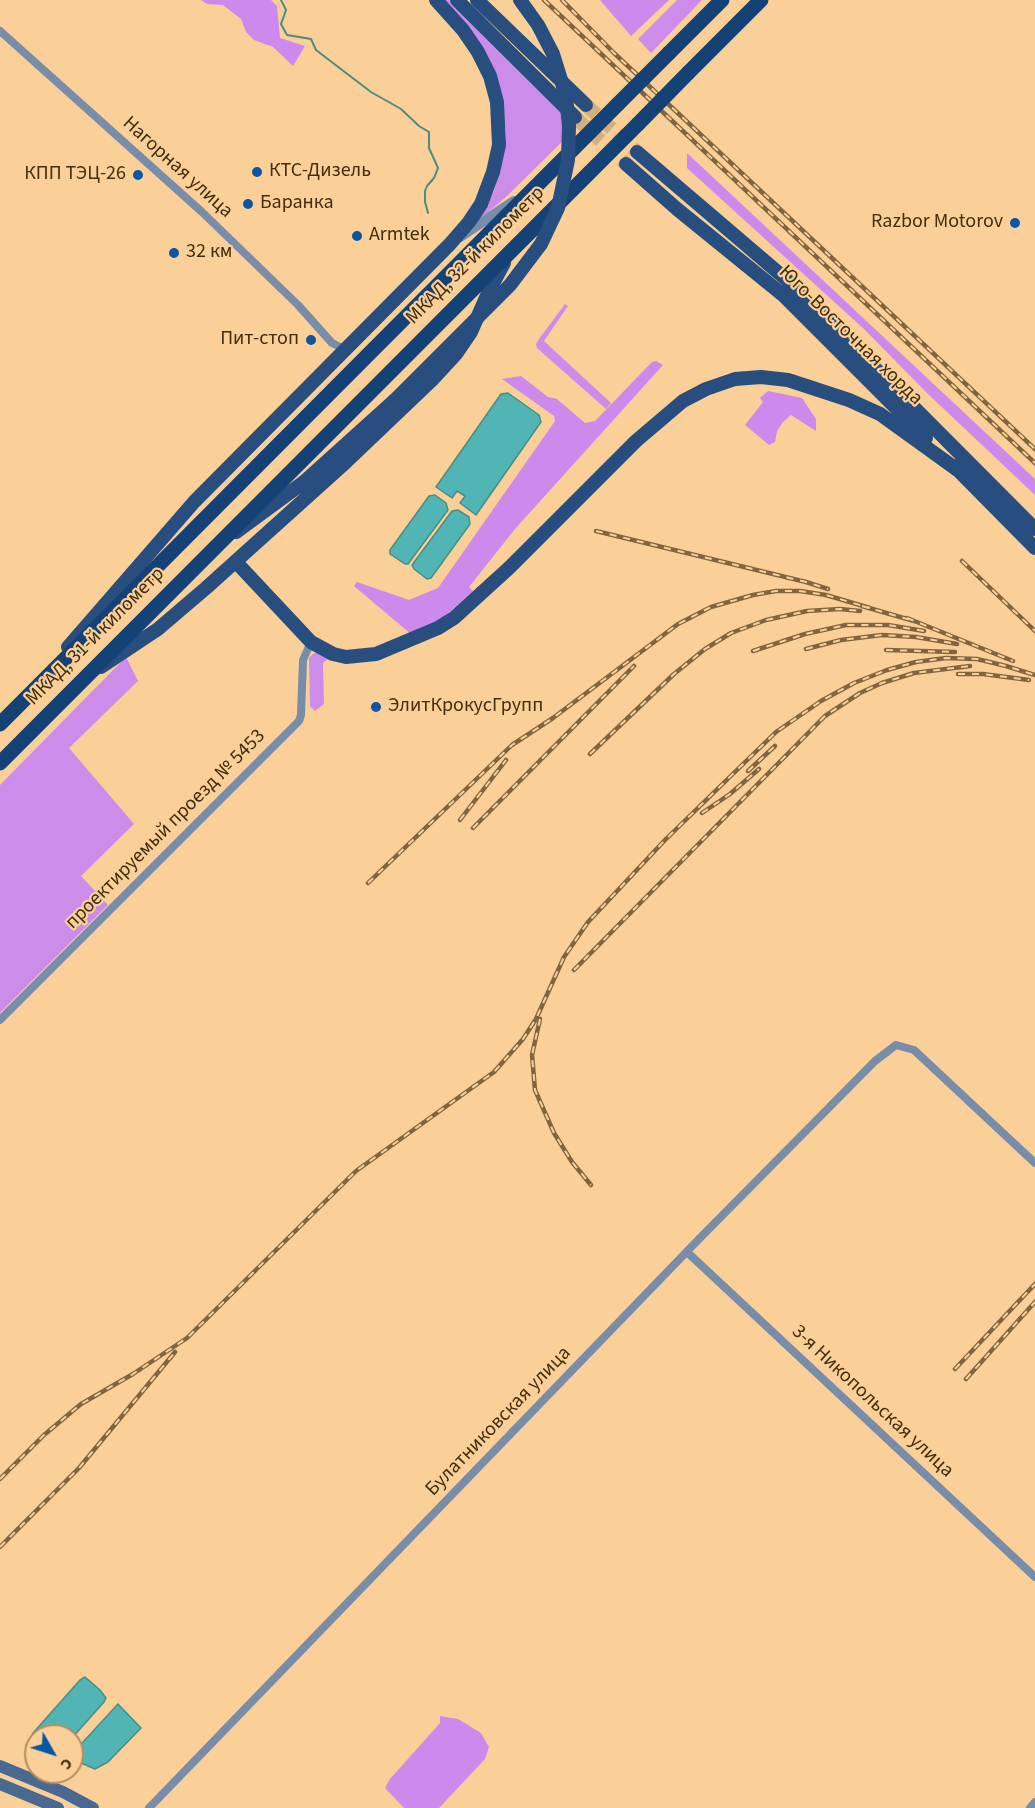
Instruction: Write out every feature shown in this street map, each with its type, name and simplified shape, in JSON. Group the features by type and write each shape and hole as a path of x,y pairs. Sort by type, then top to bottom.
{"highway":[{"name":"МКАД, 32-й километр","path":"208,516 722,0"},
{"name":"МКАД, 32-й километр","path":"222,542 760,0"},
{"name":"МКАД, 31-й километр","path":"0,723 208,516"},
{"name":"МКАД, 31-й километр","path":"0,763 222,542"}],"main road":[{"path":"0,723 142,564 194,502 450,244 469,222 487,190 498,152 499,115 494,88 478,52 463,30 436,0"},
{"path":"457,0 575,117"},
{"path":"477,0 586,105"},
{"path":"222,542 304,482 395,400 510,285 541,244 558,207 568,160 569,126 566,96 558,67 545,36 520,0"},
{"name":"Юго-Восточная хорда","path":"637,152 787,280 1035,529"},
{"name":"Юго-Восточная хорда","path":"626,165 783,295 1035,548"},
{"path":"82,681 158,629 236,562 346,462 445,366 471,332 495,279 516,245"},
{"path":"236,562 310,642 333,654 346,657 376,654 438,628 454,618 509,568 636,441 683,401 706,388 735,379 761,377 788,380 849,400 880,414 959,471"},
{"path":"0,1766 63,1792 93,1808"},
{"path":"0,1784 58,1808"}],"street":[{"name":"Нагорная улица","path":"0,31 202,212 290,297 325,336 339,347 349,345"},
{"path":"450,244 537,186"},
{"path":"325,336 330,357 326,368"},
{"name":"проектируемый проезд № 5453","path":"0,1020 299,721 303,660 310,642"},
{"name":"Булатниковская улица","path":"149,1808 687,1252 875,1061 896,1045 914,1050 1035,1163"},
{"name":"3-я Никопольская улица","path":"687,1252 1035,1577"},
{"path":"1030,1808 1035,1802"}],"shaded area":[{"path":"201,0 271,0 277,6 280,38 305,46 293,66 273,47 254,40 246,32 241,19 223,5 207,4"},
{"path":"443,0 449,0 577,127 507,196 478,221 494,191 503,158 506,134 503,101 494,69 484,49"},
{"path":"600,0 669,0 631,36"},
{"path":"677,0 702,0 651,53 638,39"},
{"path":"687,153 1035,479 1035,495 928,394 864,329 687,168"},
{"path":"565,304 568,306 544,341 611,403 606,409 537,348 536,344 539,339"},
{"path":"656,361 663,365 515,529 469,587 473,591 436,624 412,635 354,586 357,582 409,600 438,588 555,421 554,416 502,379 521,376 548,397 557,399 585,423 595,421 652,362"},
{"path":"768,391 802,398 816,419 816,431 791,415 777,431 775,442 769,445 745,425 763,402 760,398"},
{"path":"321,652 328,659 323,663 324,704 315,711 310,706 309,658 314,653"},
{"path":"126,657 138,681 69,748 134,824 81,876 108,905 0,1013 0,785"},
{"path":"440,1716 458,1719 481,1733 489,1747 485,1759 439,1808 404,1808 385,1788 390,1779 440,1723"}],"water":[{"path":"508,393 539,415 541,422 476,515 460,503 465,496 457,491 452,498 436,487 501,394"},
{"path":"435,495 446,503 448,510 408,564 405,564 390,554 390,550 429,496"},
{"path":"458,510 469,517 470,524 431,578 427,579 412,565 452,511"},
{"path":"85,1677 100,1690 106,1698 104,1702 84,1724 41,1724"},
{"path":"118,1704 141,1728 108,1762 95,1769 84,1764 84,1741"}],"waterway":[{"path":"281,0 286,10 281,24 287,35 311,39 316,50 371,92 401,109 429,132 429,148 438,168 425,191 428,213"}],"tunnel":[{"path":"586,105 637,152"},
{"path":"575,117 626,164"}],"railway":[{"path":"544,0 1035,463"},
{"path":"562,0 614,53 1035,449"},
{"path":"596,531 828,589"},
{"path":"962,561 1035,631"},
{"path":"368,883 512,745 553,718 678,624 711,607 776,591 800,591 826,595 870,608"},
{"path":"862,606 914,621"},
{"path":"590,754 674,674 705,649 731,633 766,620 807,611 840,609 860,611"},
{"path":"907,618 1013,661"},
{"path":"753,651 805,634 846,625 888,625 924,631"},
{"path":"806,649 841,640 882,635 916,637 957,644"},
{"path":"886,650 955,652"},
{"path":"0,1479 44,1435 81,1404 133,1374 187,1338 356,1171 494,1072 523,1039 536,1019 564,957 588,922 665,840 776,732 821,701 854,683 916,662 946,658 977,659 1035,675"},
{"path":"473,828 634,666"},
{"path":"574,970 825,716 860,693 882,683 914,673 970,666"},
{"path":"958,674 983,674 1029,680"},
{"path":"748,771 775,746"},
{"path":"460,820 506,760"},
{"path":"702,813 730,794 759,769"},
{"path":"540,1019 532,1055 535,1090 554,1133 572,1162 591,1185"},
{"path":"955,1369 1035,1284"},
{"path":"966,1379 1035,1302"},
{"path":"0,1547 79,1468 175,1352"}],"place":[{"name":"КТС-Дизель","path":"257,172"},
{"name":"КПП ТЭЦ-26","path":"138,175"},
{"name":"Баранка","path":"248,204"},
{"name":"Razbor Motorov","path":"1015,223"},
{"name":"Armtek","path":"357,236"},
{"name":"32 км","path":"174,253"},
{"name":"Пит-стоп","path":"311,340"},
{"name":"ЭлитКрокусГрупп","path":"376,707"}]}
